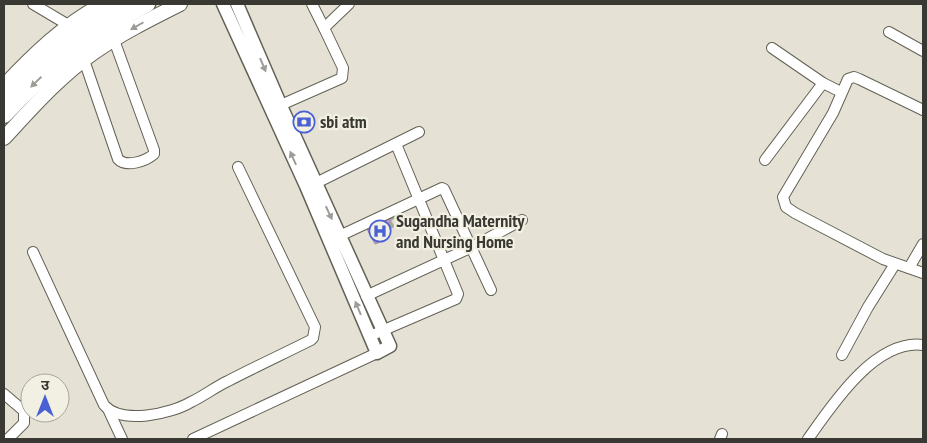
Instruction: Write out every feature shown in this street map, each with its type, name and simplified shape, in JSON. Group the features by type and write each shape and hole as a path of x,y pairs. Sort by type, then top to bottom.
{"highway":[{"path":"4,98 43,59 71,36 122,4"},
{"path":"4,115 54,65 82,43 122,17 147,4"}],"main road":[{"path":"4,86 29,60 70,26 103,4"},
{"path":"4,138 45,94 84,60 114,40 180,4"}],"street":[{"path":"33,4 70,26"},
{"path":"223,4 247,43 311,186 334,238 377,352"},
{"path":"237,4 247,43"},
{"path":"276,108 342,78 343,68 312,4"},
{"path":"324,28 349,4"},
{"path":"888,32 923,51"},
{"path":"84,60 118,159 121,163 128,164 150,158 154,154 154,150 114,40"},
{"path":"772,48 823,83 841,92"},
{"path":"923,110 854,77 848,79 833,113 784,194 786,207 795,213 895,264 923,273"},
{"path":"765,160 823,83"},
{"path":"311,186 420,132"},
{"path":"370,336 456,299 458,294 396,144"},
{"path":"108,409 125,415 145,416 190,404 225,382 313,338 315,327 238,167"},
{"path":"334,238 419,200 439,188 444,189 491,290"},
{"path":"366,296 472,247 522,220"},
{"path":"193,439 390,346 366,296 334,238"},
{"path":"909,268 923,244"},
{"path":"33,252 104,405 108,409 122,439"},
{"path":"842,355 868,307 895,264"},
{"path":"808,439 839,397 872,364 901,346 923,345"},
{"path":"4,394 24,410 24,423 8,439"}],"building":[{"path":"389,219 391,222 387,224 391,230 380,235 380,242 375,244 367,229"}],"place":[{"name":"sbi atm","path":"304,122"},
{"name":"Sugandha Maternity and Nursing Home","path":"380,231"}]}
